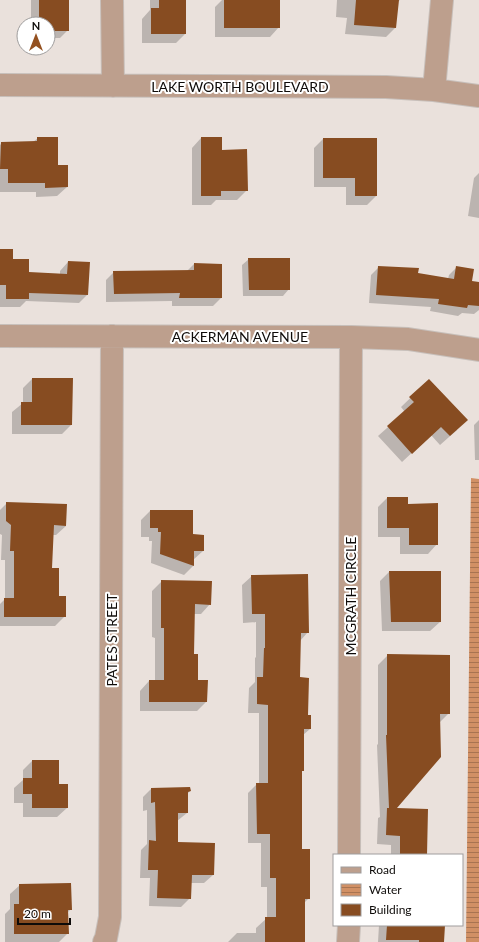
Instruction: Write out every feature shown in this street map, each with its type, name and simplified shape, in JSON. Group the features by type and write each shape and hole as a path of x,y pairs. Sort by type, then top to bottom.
{"street":[{"path":"112,0 113,86"},
{"path":"434,90 442,0"},
{"name":"LAKE WORTH BOULEVARD","path":"0,85 386,87 434,90 479,96"},
{"name":"ACKERMAN AVENUE","path":"0,336 351,337 408,339 479,350"},
{"name":"PATES STREET","path":"104,942 110,917 112,336"},
{"name":"MCGRATH CIRCLE","path":"349,854 351,337"},
{"path":"348,926 348,942"}],"water":[{"path":"471,478 479,479 479,942 466,942"}],"building":[{"path":"39,0 69,0 69,31 56,31 56,16 39,16"},
{"path":"159,0 186,0 186,34 151,34 151,8 159,8"},
{"path":"224,0 280,0 280,28 224,28"},
{"path":"356,0 399,0 396,28 354,25"},
{"path":"37,137 58,137 58,165 68,165 68,187 45,188 45,183 8,183 8,169 0,169 1,142 37,141"},
{"path":"201,137 222,137 222,150 247,149 248,191 221,191 221,196 201,196"},
{"path":"323,138 377,138 377,196 355,196 355,178 323,178"},
{"path":"0,249 13,249 13,259 29,259 29,272 67,274 68,261 90,262 88,295 29,293 29,299 6,299 6,285 0,285"},
{"path":"248,258 290,258 290,290 249,290"},
{"path":"194,263 222,264 222,298 179,298 180,293 114,294 113,271 194,270"},
{"path":"378,266 419,268 418,273 454,279 456,266 474,269 472,281 479,282 479,306 468,305 467,308 438,304 439,299 376,295"},
{"path":"32,378 73,378 72,425 21,425 21,402 32,402"},
{"path":"429,379 468,420 450,436 441,427 412,454 387,426 414,402 409,397"},
{"path":"387,497 408,497 408,504 438,503 438,545 409,545 409,528 387,528"},
{"path":"6,502 67,504 66,526 54,525 52,568 59,568 59,596 66,596 66,617 4,617 4,598 14,598 14,551 10,551 11,525 6,521"},
{"path":"150,510 193,510 193,534 204,535 204,551 194,551 194,566 160,554 161,532 158,532 158,528 150,528"},
{"path":"389,571 441,571 441,622 391,622"},
{"path":"308,574 309,633 301,633 300,677 309,678 308,715 311,715 311,729 304,729 304,771 302,771 302,849 310,849 310,899 305,899 305,942 265,942 265,917 276,917 276,878 270,878 270,834 257,834 256,783 268,783 268,705 257,704 257,677 263,677 265,614 252,614 251,575"},
{"path":"161,580 212,581 211,605 195,604 194,654 198,654 198,680 208,680 207,702 149,702 149,680 164,680 164,628 161,628"},
{"path":"387,654 450,655 450,714 440,714 441,757 397,808 428,809 427,854 400,854 400,836 386,835 387,808 389,808"},
{"path":"32,760 59,760 59,784 68,784 68,808 32,808 32,794 23,794 23,778 32,778"},
{"path":"190,787 191,791 188,792 188,813 178,813 178,842 215,843 214,875 192,875 191,899 157,898 158,870 148,870 149,840 156,841 155,802 151,803 151,788"},
{"path":"71,883 72,910 68,910 69,934 14,934 14,904 19,904 19,884"},
{"path":"387,926 445,926 444,942 386,940"}]}
